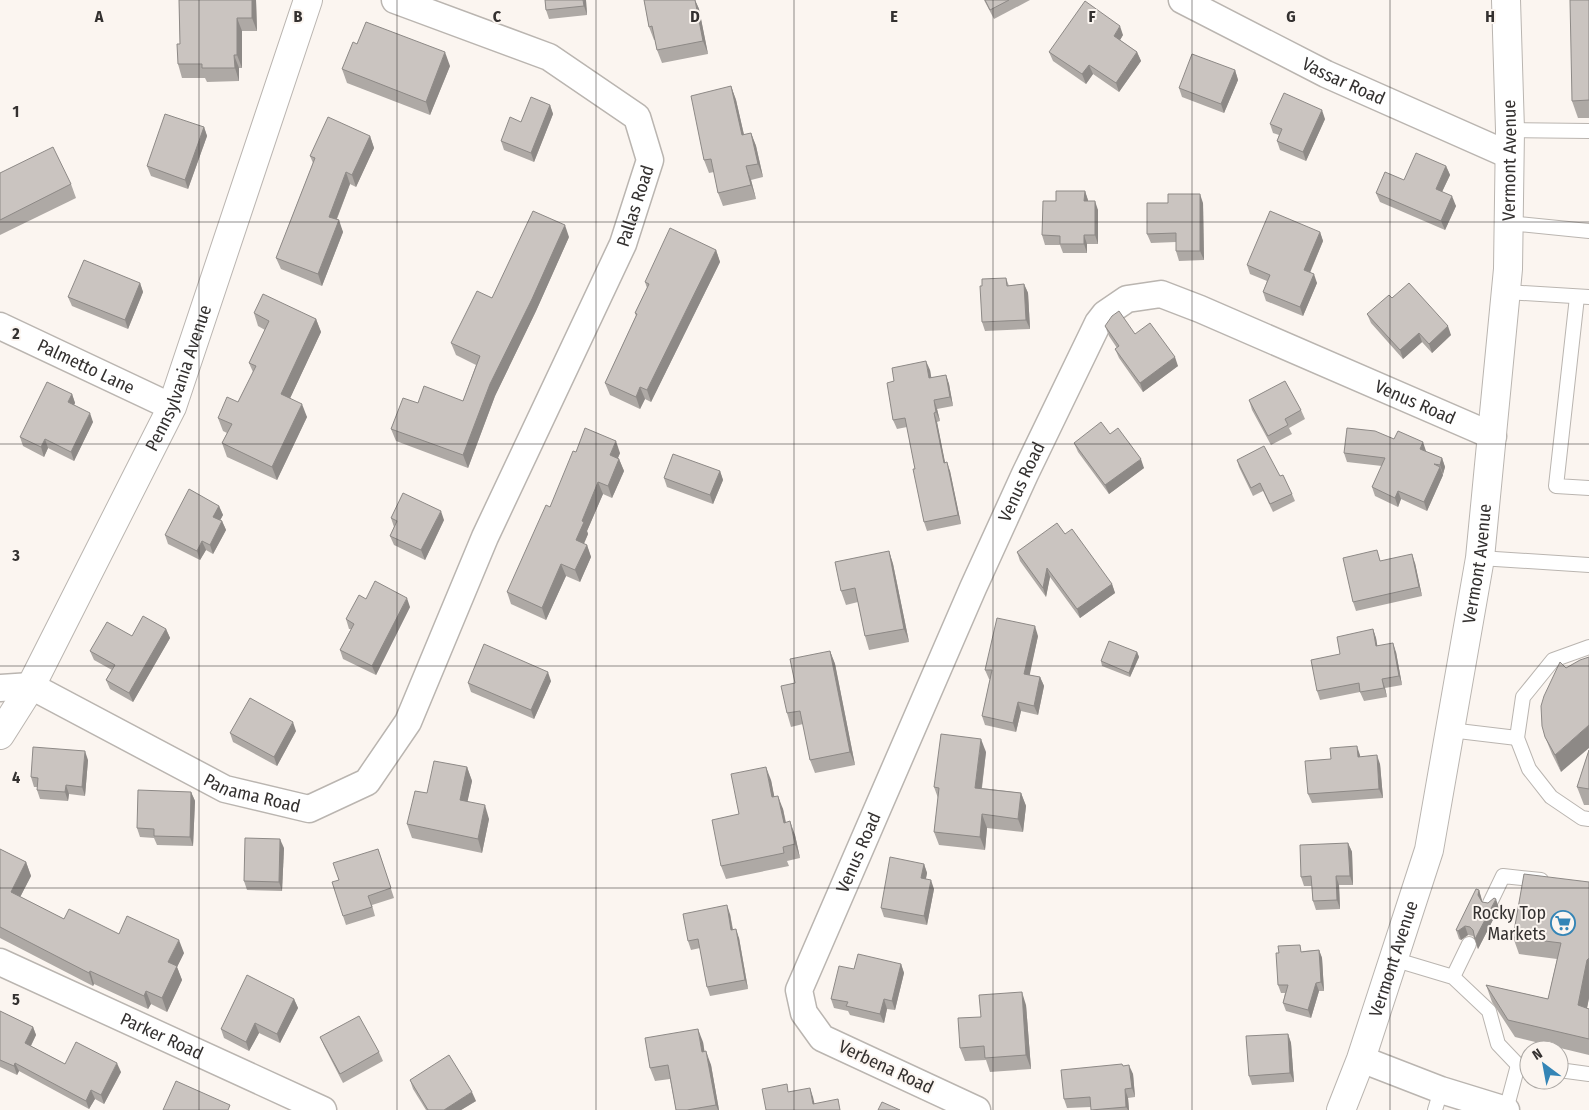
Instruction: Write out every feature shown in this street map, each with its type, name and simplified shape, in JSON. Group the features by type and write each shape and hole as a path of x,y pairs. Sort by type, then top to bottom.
{"street":[{"name":"Pennsylvania Avenue","path":"0,735 31,686 172,406 308,0"},
{"name":"Pallas Road","path":"396,0 548,57 637,117 650,160 623,244 485,537"},
{"name":"Vassar Road","path":"1182,0 1326,74 1510,143"},
{"name":"Vermont Avenue","path":"1341,1110 1361,1059 1429,850 1480,558 1508,269 1510,143 1506,0"},
{"name":"Venus Road","path":"822,1038 804,1013 799,990 984,563 1098,323 1105,314 1127,299 1161,294 1493,436"},
{"name":"Palmetto Lane","path":"0,326 172,406"},
{"name":"Panama Road","path":"31,686 225,789 309,808 367,782 408,722 485,537"},
{"path":"0,688 31,686"},
{"name":"Parker Road","path":"0,962 322,1110"},
{"name":"Verbena Road","path":"822,1038 977,1110"},
{"path":"1361,1059 1438,1100 1506,1110"}],"lane":[{"path":"1510,143 1589,132"},
{"path":"1509,223 1589,232"},
{"path":"1506,292 1583,297 1556,486 1589,488"},
{"path":"1480,558 1589,565"},
{"path":"1589,647 1553,660 1523,697 1516,738 1529,769 1551,797 1582,818 1589,818"},
{"path":"1450,730 1516,738"},
{"path":"1490,903 1503,876 1551,881"},
{"path":"1453,977 1469,944"},
{"path":"1393,960 1453,977 1489,1011 1498,1044 1519,1062"},
{"path":"1569,1071 1589,1074"},
{"path":"1506,1110 1519,1076"}],"building":[{"path":"179,0 252,0 252,18 237,18 237,55 234,55 235,68 202,68 202,64 178,64 177,44 180,44"},
{"path":"545,0 583,0 584,6 546,10"},
{"path":"644,0 695,0 703,41 657,50 652,26 649,27"},
{"path":"985,0 1009,0 990,10"},
{"path":"1570,0 1589,0 1589,100 1572,101"},
{"path":"1085,1 1120,26 1114,36 1137,52 1116,83 1089,65 1082,74 1049,52"},
{"path":"366,22 445,52 426,102 342,69 353,42 357,44"},
{"path":"1192,54 1235,70 1221,104 1179,88"},
{"path":"731,86 742,135 751,133 758,164 746,166 751,185 718,193 711,159 704,160 691,96"},
{"path":"1284,93 1322,110 1303,152 1277,141 1282,129 1270,124"},
{"path":"531,97 550,105 531,153 501,141 510,117 521,122"},
{"path":"165,114 204,127 185,180 147,166"},
{"path":"328,117 370,136 352,175 346,172 329,217 339,220 318,274 276,258 315,158 310,156"},
{"path":"53,147 71,184 0,220 0,173"},
{"path":"1416,153 1446,166 1436,189 1452,196 1441,221 1376,193 1385,172 1404,180"},
{"path":"1056,191 1085,191 1084,201 1095,201 1095,235 1084,235 1084,244 1060,244 1060,236 1042,235 1043,201 1056,201"},
{"path":"1168,194 1200,194 1200,251 1176,251 1176,233 1147,234 1147,203 1168,203"},
{"path":"533,211 565,225 532,299 490,384 463,455 391,429 403,398 418,403 424,386 463,401 480,356 451,343 477,291 492,298"},
{"path":"1270,211 1320,232 1304,270 1314,274 1300,307 1263,292 1270,275 1247,265"},
{"path":"670,228 716,250 647,390 640,387 636,397 605,383 637,314 635,313 649,284 645,282"},
{"path":"84,260 140,283 125,320 68,297"},
{"path":"1006,278 1007,286 1024,284 1026,320 982,322 980,286 982,286 982,279"},
{"path":"1409,283 1448,326 1429,344 1419,333 1400,350 1367,314 1389,295 1392,298"},
{"path":"263,294 316,319 281,394 302,404 272,467 222,443 232,424 218,418 227,397 238,402 256,366 249,363 269,321 254,313"},
{"path":"1119,311 1135,334 1150,323 1175,357 1140,383 1115,349 1119,346 1105,326 1112,316"},
{"path":"926,361 929,378 946,375 950,397 934,400 936,412 934,413 944,463 947,462 958,515 924,522 905,418 893,420 887,383 894,381 892,368"},
{"path":"1285,381 1301,410 1285,419 1288,425 1268,436 1249,400"},
{"path":"47,382 72,394 68,402 90,413 71,452 45,439 41,447 20,437"},
{"path":"1101,422 1110,434 1118,428 1141,459 1105,485 1074,443"},
{"path":"585,428 616,441 610,455 619,459 608,486 598,482 582,521 584,522 576,540 587,545 575,570 561,564 542,608 507,592 546,505 550,507 573,451 576,452"},
{"path":"1347,428 1375,431 1394,439 1398,431 1423,442 1420,449 1442,458 1440,465 1434,464 1440,467 1424,502 1398,491 1395,498 1372,487 1385,458 1344,453"},
{"path":"1264,446 1280,476 1283,475 1292,494 1270,504 1260,483 1251,488 1237,460"},
{"path":"673,454 720,471 710,495 664,478"},
{"path":"189,489 219,506 213,517 222,521 210,545 202,541 197,551 165,535"},
{"path":"403,493 441,511 421,550 390,536 397,521 391,518"},
{"path":"1057,523 1065,534 1072,529 1112,584 1077,609 1047,568 1043,588 1017,552"},
{"path":"1377,550 1380,561 1412,554 1419,587 1353,602 1343,558"},
{"path":"889,551 904,629 865,636 855,588 841,591 835,562"},
{"path":"375,581 407,598 372,666 340,650 354,624 346,619 359,595 366,599"},
{"path":"143,616 166,629 129,693 106,680 115,665 90,651 107,622 132,636"},
{"path":"997,618 1035,626 1024,674 1040,677 1034,706 1018,702 1013,723 982,716 992,670 985,670"},
{"path":"1373,629 1376,646 1393,643 1399,676 1382,679 1384,688 1360,692 1359,683 1317,691 1311,660 1340,654 1337,637"},
{"path":"1109,641 1137,652 1129,673 1101,661"},
{"path":"484,644 548,672 531,710 468,683"},
{"path":"830,651 850,752 810,760 800,711 787,713 781,686 795,683 790,659"},
{"path":"1589,657 1589,725 1555,755 1545,737 1542,726 1541,706 1544,696 1560,662 1566,668"},
{"path":"250,698 293,722 274,757 230,733"},
{"path":"941,734 981,739 975,788 1021,793 1018,819 982,814 980,837 934,832 939,788 934,787"},
{"path":"1357,746 1358,757 1377,755 1379,789 1308,794 1305,761 1331,759 1330,748"},
{"path":"33,747 85,751 82,787 66,785 65,792 37,790 38,778 31,777"},
{"path":"1589,750 1589,789 1577,787"},
{"path":"434,761 467,767 460,800 485,805 478,839 407,824 415,791 427,793"},
{"path":"766,767 772,797 778,796 784,823 790,821 795,844 783,847 784,853 721,866 712,820 739,814 731,774"},
{"path":"138,790 191,792 190,837 154,836 154,829 137,828"},
{"path":"245,838 280,839 279,882 244,881"},
{"path":"1348,843 1350,876 1336,876 1337,900 1313,901 1311,876 1301,877 1300,845"},
{"path":"0,849 26,862 11,892 64,919 69,909 119,934 127,916 179,940 168,962 177,966 162,998 146,991 144,996 90,971 89,973 0,927"},
{"path":"378,849 391,888 368,896 372,907 343,916 332,882 339,880 333,863"},
{"path":"890,857 924,864 921,878 931,880 924,916 881,908"},
{"path":"1524,874 1589,882 1589,958 1578,1005 1589,1009 1589,1039 1508,1020 1486,985 1548,999 1561,943 1513,937"},
{"path":"1476,889 1479,890 1478,895 1482,902 1488,903 1494,898 1496,899 1475,939 1473,930 1470,927 1465,926 1458,931 1456,930"},
{"path":"727,905 731,930 736,929 745,980 707,987 698,939 688,941 683,914"},
{"path":"1300,945 1301,952 1319,950 1321,982 1316,983 1308,1010 1283,1003 1288,985 1278,985 1276,953 1279,953 1278,946"},
{"path":"858,954 901,964 892,1001 884,999 880,1014 846,1006 848,1002 831,999 839,966 854,969"},
{"path":"247,975 294,999 277,1034 255,1023 246,1042 221,1029"},
{"path":"1022,992 1026,1055 985,1058 984,1046 960,1048 958,1018 981,1017 979,995"},
{"path":"0,1011 33,1027 25,1043 65,1064 76,1042 117,1063 101,1095 91,1090 86,1101 15,1063 14,1066 0,1060"},
{"path":"359,1016 379,1052 340,1074 320,1037"},
{"path":"698,1029 702,1052 706,1051 716,1105 676,1110 668,1065 650,1068 645,1038"},
{"path":"1288,1034 1290,1073 1249,1076 1246,1036"},
{"path":"449,1055 472,1092 444,1110 428,1110 410,1080"},
{"path":"1122,1064 1123,1066 1129,1065 1132,1088 1125,1089 1126,1107 1091,1110 1090,1097 1064,1099 1061,1070"},
{"path":"176,1081 230,1105 228,1110 163,1110"},
{"path":"787,1084 788,1092 810,1088 813,1104 838,1099 840,1110 766,1110 762,1089"},
{"path":"882,1102 900,1110 878,1110"}],"place":[{"name":"Rocky Top Markets","path":"1563,923"}]}
